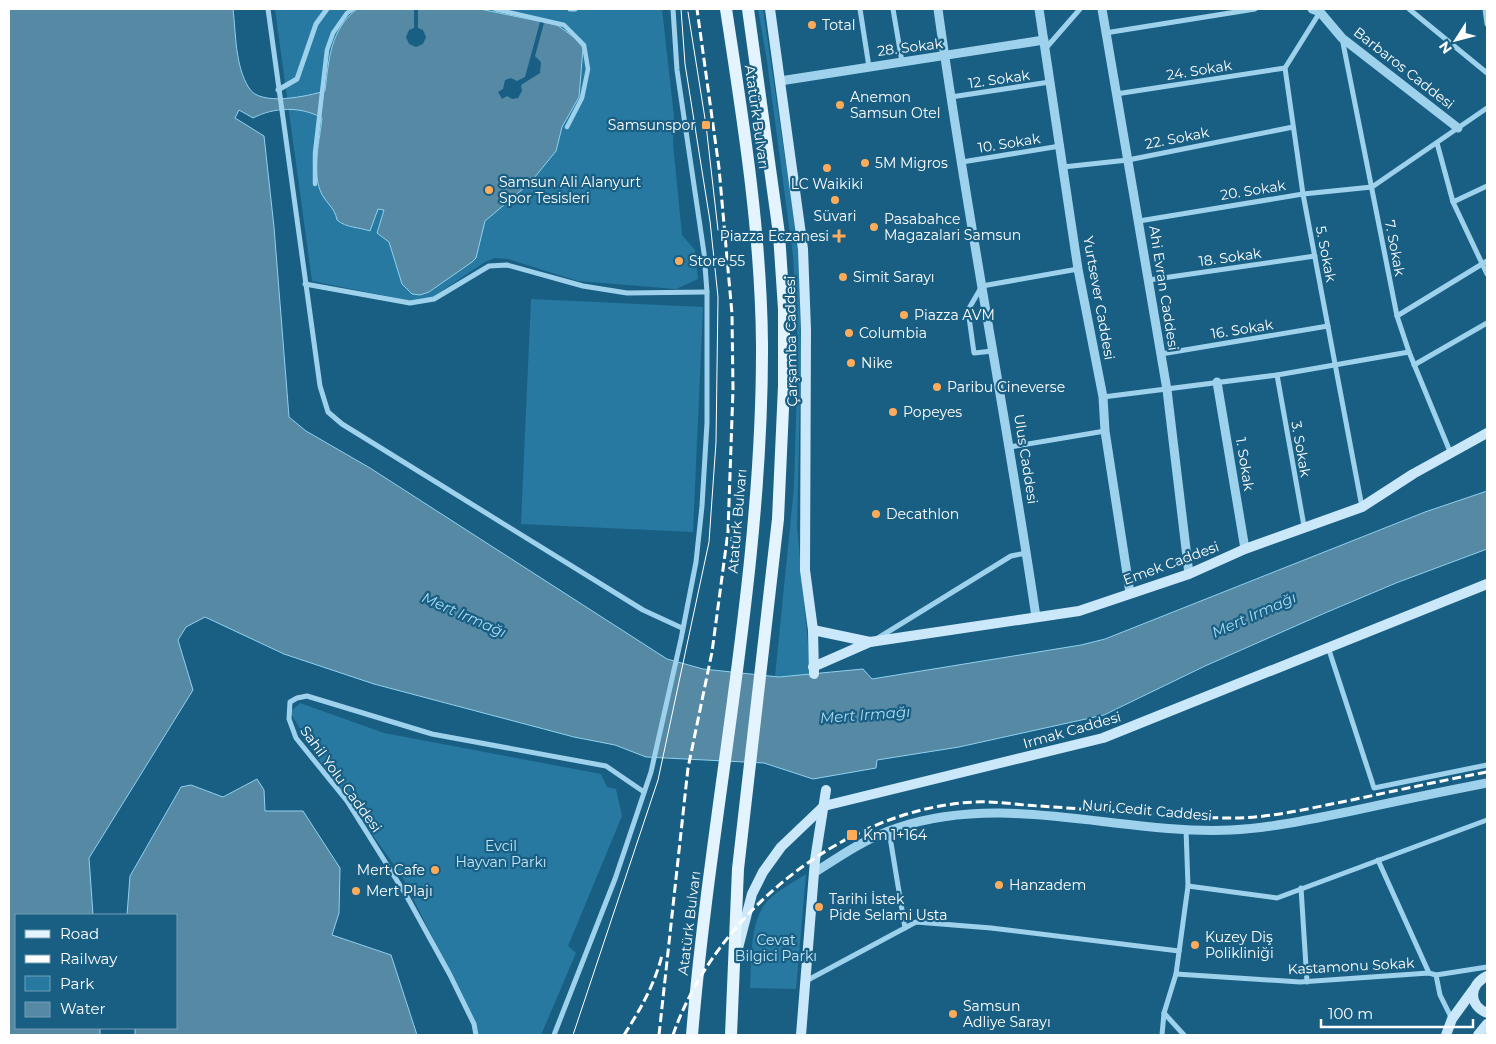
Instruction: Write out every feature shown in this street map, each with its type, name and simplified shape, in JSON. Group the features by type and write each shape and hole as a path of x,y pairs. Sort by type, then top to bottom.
{"main road":[{"name":"Atatürk Bulvarı","path":"692,1035 696,984 725,769 754,510 762,344 759,264 753,202 726,9"},
{"name":"Atatürk Bulvarı","path":"731,1035 736,958 738,869 778,519 784,386 784,309 779,234 748,9"},
{"name":"Çarşamba Caddesi","path":"770,9 803,249 806,330 805,570 813,630 813,671"},
{"name":"Emek Caddesi","path":"813,671 870,642 1078,611 1189,574 1245,549 1304,526 1362,507 1413,474 1451,455 1487,433"},
{"name":"Irmak Caddesi","path":"736,958 752,894 763,872 781,847 824,806 1103,738 1328,646 1487,584"},
{"name":"Emek Caddesi","path":"813,630 870,642"},
{"path":"801,1035 814,873 826,790"},
{"path":"1446,1035 1452,1019 1478,981 1487,976"},
{"path":"1473,990 1473,1000 1478,1009 1487,1013"},
{"path":"1478,1035 1487,1024"}],"street":[{"path":"268,9 320,386 328,412 342,424 634,605 682,628"},
{"path":"278,90 297,79 316,24 327,9"},
{"path":"315,184 315,153 327,50 333,33 347,13 353,9"},
{"path":"495,9 564,25 584,45 588,69 582,98 567,127"},
{"path":"570,9 575,9"},
{"path":"554,1035 615,879 651,772 696,562 702,506 707,423 707,292 704,253 677,70 673,9"},
{"path":"860,9 869,66"},
{"path":"893,9 902,62"},
{"name":"Ulus Caddesi","path":"938,9 944,56 1010,448 1036,617"},
{"name":"Yurtsever Caddesi","path":"1039,9 1078,269 1103,397 1105,431 1130,593"},
{"path":"1045,44 1080,9"},
{"name":"Ahi Evran Caddesi","path":"1102,9 1167,390 1189,574"},
{"path":"1105,33 1255,9"},
{"path":"1409,9 1487,73"},
{"path":"1417,9 1418,17"},
{"path":"1485,9 1487,24"},
{"path":"1285,68 1316,11"},
{"name":"Barbaros Caddesi","path":"1316,11 1342,38 1458,128"},
{"name":"7. Sokak","path":"1342,38 1397,316 1414,365 1451,455"},
{"name":"28. Sokak","path":"780,81 869,66 1045,44"},
{"name":"24. Sokak","path":"1116,94 1285,68"},
{"name":"5. Sokak","path":"1285,68 1303,194 1362,507"},
{"name":"12. Sokak","path":"951,97 1050,82"},
{"path":"1372,187 1486,109 1487,117"},
{"name":"22. Sokak","path":"1063,167 1128,160 1293,127"},
{"path":"1437,142 1453,202 1487,274"},
{"name":"10. Sokak","path":"962,162 1060,146"},
{"path":"1453,202 1487,186"},
{"name":"20. Sokak","path":"1139,220 1303,194 1372,187"},
{"name":"18. Sokak","path":"1148,280 1315,256"},
{"path":"1397,316 1487,261"},
{"path":"306,284 410,303 434,299 489,266 507,265 583,286 627,293 707,292"},
{"path":"993,351 974,353 968,310 982,286 1078,269"},
{"path":"1414,365 1487,323"},
{"name":"16. Sokak","path":"1160,354 1328,326"},
{"path":"1103,397 1276,375 1409,352"},
{"name":"3. Sokak","path":"1276,375 1304,526"},
{"name":"1. Sokak","path":"1217,382 1245,549"},
{"path":"1010,448 1105,431"},
{"path":"870,642 1011,556 1026,553"},
{"path":"1328,646 1374,788 1487,765"},
{"name":"Sahil Yolu Caddesi","path":"476,1035 474,1024 450,975 406,895 347,801 296,738 289,719 290,702 307,696 432,734 606,766 644,792"},
{"name":"Nuri Cedit Caddesi","path":"814,873 854,847 889,831 943,817 992,813 1069,817 1186,829 1229,830 1269,828 1487,782"},
{"path":"1188,886 1277,898 1486,821 1487,829"},
{"path":"1162,1035 1164,1013 1176,974 1188,886 1186,829"},
{"path":"889,831 905,928"},
{"path":"1378,860 1429,974"},
{"path":"1301,888 1307,982"},
{"path":"806,981 916,922 991,928 1179,951"},
{"name":"Kastamonu Sokak","path":"1176,974 1307,982 1436,975 1487,966"},
{"path":"1436,975 1440,996 1452,1019"},
{"path":"1164,1013 1184,1035"}],"green space":[{"name":"Samsun Ali Alanyurt Spor Tesisleri","path":"275,9 662,9 674,117 673,144 682,235 695,250 698,279 676,289 578,281 508,259 495,258 485,262 431,298 411,301 312,281"},
{"path":"758,9 763,9 799,253 801,351 797,527 811,676 775,677 794,487 798,351 793,256 767,61"},
{"path":"531,299 703,307 693,532 521,524"},
{"name":"Evcil Hayvan Parkı","path":"300,703 384,733 601,774 607,787 616,789 622,816 568,946 576,953 541,1035 477,1035 476,1025 402,876 314,753 290,712"},
{"name":"Cevat Bilgici Parkı","path":"806,874 796,989 750,988 753,936 763,907 771,897"}],"water":[{"name":"Mert Irmağı","path":"9,9 233,9 237,50 244,79 255,94 273,99 296,97 325,91 332,46 341,26 357,9 480,9 557,25 575,38 583,48 579,97 562,127 556,151 530,183 485,221 476,258 429,292 420,295 412,294 402,284 389,242 377,233 384,210 378,209 370,231 348,226 337,220 336,215 322,194 318,182 317,164 322,118 305,111 288,109 261,114 253,118 239,110 235,118 264,136 274,227 289,417 306,431 370,468 667,659 703,669 779,677 863,669 872,679 1081,645 1105,639 1425,512 1487,491 1487,549 1396,583 1325,613 1205,666 1104,715 959,747 877,760 876,768 813,779 764,763 646,757 615,745 574,737 374,684 284,654 205,617 186,627 178,640 193,690 89,858 93,914 15,914 15,1029 100,1029 100,1035 9,1035"},
{"path":"257,779 264,790 265,811 303,811 340,868 339,913 332,935 391,955 417,1035 135,1035 135,1029 178,1029 178,914 127,914 130,876 181,787 191,785 223,797"}],"pier":[{"path":"414,9 418,9 418,28 423,30 426,37 423,44 416,47 409,44 406,37 409,30 414,28"},
{"path":"540,22 544,23 535,56 541,62 540,73 521,85 522,91 518,98 512,99 507,96 502,99 498,92 503,89 505,80 511,78 517,81 525,77"}],"tram line":[{"path":"573,1035 658,780 709,542 716,442 718,297 710,221 685,64 681,9"},
{"path":"688,12 706,125 718,230"}],"railway":[{"path":"659,1035 688,768 712,652 728,532 733,389 732,314 719,168 697,9"},
{"path":"673,1035 693,991 719,949 752,910 790,876 833,847 878,824 925,809 974,802 1185,817 1247,818 1305,809 1487,772"},
{"path":"624,1035 646,996 662,955"}],"place":[{"name":"Total","path":"812,25"},
{"name":"Anemon Samsun Otel","path":"840,105"},
{"name":"Samsunspor","path":"706,125"},
{"name":"5M Migros","path":"865,163"},
{"name":"LC Waikiki","path":"827,168"},
{"name":"Samsun Ali Alanyurt Spor Tesisleri","path":"489,190"},
{"name":"Süvari","path":"835,200"},
{"name":"Pasabahce Magazalari Samsun","path":"874,227"},
{"name":"Piazza Eczanesi","path":"839,236"},
{"name":"Store 55","path":"679,261"},
{"name":"Simit Sarayı","path":"843,277"},
{"name":"Piazza AVM","path":"904,315"},
{"name":"Columbia","path":"849,333"},
{"name":"Nike","path":"851,363"},
{"name":"Paribu Cineverse","path":"937,387"},
{"name":"Popeyes","path":"893,412"},
{"name":"Decathlon","path":"876,514"},
{"name":"Km 1+164","path":"852,835"},
{"name":"Mert Cafe","path":"435,870"},
{"name":"Hanzadem","path":"999,885"},
{"name":"Mert Plajı","path":"356,891"},
{"name":"Tarihi İstek Pide Selami Usta","path":"819,907"},
{"name":"Kuzey Diş Polikliniği","path":"1195,945"},
{"name":"Samsun Adliye Sarayı","path":"953,1014"}]}
